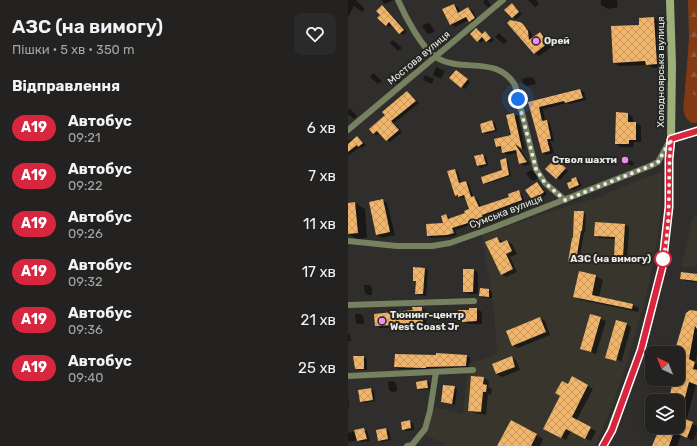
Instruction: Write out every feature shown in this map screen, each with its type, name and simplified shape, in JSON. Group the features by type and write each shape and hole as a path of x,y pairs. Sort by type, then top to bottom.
{"main road":[{"name":"Холодноярська вулиця","path":"603,446 612,430 641,350 662,268 669,207 672,65 670,0"}],"street":[{"path":"398,0 414,31 436,57 445,62 498,69 511,78 515,85 536,169 545,183 565,200"},
{"name":"Мостова вулиця","path":"348,130 502,0"},
{"path":"671,139 697,131"},
{"name":"Сумська вулиця","path":"348,241 397,246 432,246 450,243 565,200 654,164 658,162 671,139"},
{"path":"348,305 474,301"},
{"path":"348,376 473,370"},
{"path":"407,446 412,445 425,429 430,411 436,372"}],"shaded area":[{"path":"662,172 662,203 656,246 646,297 612,407 595,446 445,446 445,444 423,434 436,407 463,414 468,364 497,354 494,310 482,235 571,205 600,197 636,181"},
{"path":"697,212 697,267 681,267 692,220"}],"green space":[{"path":"688,0 697,0 697,96 685,91 689,38"},
{"path":"685,91 697,96 697,123 692,123 688,120 684,113"}],"building":[{"path":"512,3 519,12 512,18 504,10"},
{"path":"454,4 458,13 468,7 475,18 469,22 466,17 450,25 442,9"},
{"path":"382,5 404,30 399,34 389,22 386,26 377,18 380,15 376,11"},
{"path":"654,17 657,64 646,65 645,61 613,63 611,26 639,25 639,18"},
{"path":"510,20 523,24 528,31 529,40 540,32 548,43 534,54 507,23"},
{"path":"476,28 482,34 485,31 491,38 486,42 482,37 477,42 470,34"},
{"path":"456,70 468,79 461,88 449,78"},
{"path":"580,89 583,98 565,103 564,101 539,107 542,121 547,120 551,139 547,139 550,151 542,153 528,102"},
{"path":"407,91 416,101 391,121 399,130 386,141 377,131 373,134 369,129 385,115 382,112"},
{"path":"616,112 628,113 628,122 636,122 636,140 629,140 629,144 615,144"},
{"path":"514,113 522,149 515,144 527,162 519,164 516,150 502,153 501,146 496,147 494,139 511,135 506,115"},
{"path":"492,120 495,130 482,133 480,124"},
{"path":"357,136 363,143 358,147 357,145 348,152 348,144"},
{"path":"483,154 486,164 477,166 474,156"},
{"path":"506,158 509,175 483,184 481,177 502,170 500,160"},
{"path":"553,161 554,164 557,161 566,168 556,179 545,169"},
{"path":"455,169 459,183 466,181 471,197 474,196 479,207 509,197 508,194 519,190 522,200 482,215 483,219 469,225 468,223 452,228 454,233 447,235 427,236 426,224 443,223 441,216 446,214 448,219 465,213 464,211 469,209 464,195 458,197 458,195 455,196 447,171"},
{"path":"576,177 579,185 569,189 567,183"},
{"path":"537,182 544,192 533,201 525,190"},
{"path":"383,199 390,232 376,235 369,202"},
{"path":"355,202 358,233 348,234 348,203"},
{"path":"574,211 584,211 577,255 575,254 573,263 568,262 573,238"},
{"path":"595,222 625,224 623,257 614,257 615,237 594,236"},
{"path":"497,237 500,243 507,240 512,251 506,254 513,269 501,275 485,242"},
{"path":"413,267 425,268 423,294 415,294 416,281 413,281"},
{"path":"463,269 474,269 473,292 463,292"},
{"path":"579,271 596,275 592,295 633,304 632,309 573,297"},
{"path":"681,272 697,274 697,281 680,279"},
{"path":"480,288 489,289 489,297 479,296"},
{"path":"412,307 422,307 423,327 414,328 413,324 375,326 374,314 413,310"},
{"path":"469,308 477,308 477,321 462,322 462,316 458,316 458,310 469,310"},
{"path":"690,310 697,311 697,329 695,326 689,359 695,362 693,369 697,370 697,385 689,382 685,398 685,394 670,394 672,386 685,386 685,346 676,346 686,313"},
{"path":"590,314 601,317 591,352 580,349"},
{"path":"540,317 546,332 512,346 506,331"},
{"path":"616,320 627,323 616,361 605,358"},
{"path":"436,353 467,355 466,366 426,368 394,367 395,354 436,355"},
{"path":"353,356 364,356 364,369 355,369"},
{"path":"512,356 515,367 496,374 492,364"},
{"path":"471,376 484,377 483,384 487,385 486,392 483,392 481,412 468,411"},
{"path":"572,376 588,385 572,417 591,427 585,439 566,429 561,438 543,429 560,396 555,393 562,381 568,384"},
{"path":"427,380 428,388 417,389 416,382"},
{"path":"443,385 455,386 452,404 441,402"},
{"path":"371,388 373,400 360,402 358,390"},
{"path":"685,419 693,422 687,438 678,434 685,434"},
{"path":"410,420 411,428 402,430 401,422"},
{"path":"511,420 537,434 531,446 497,446"},
{"path":"364,428 367,439 357,441 354,430"},
{"path":"386,428 388,439 378,441 376,430"},
{"path":"657,434 673,434 669,446 652,446"}],"bus line":[{"name":"А19","path":"603,446 612,430 641,350 662,268 669,207 669,159 671,139 697,131"}],"place":[{"name":"Орей","path":"536,41"},
{"name":"Ствол шахти","path":"625,160"},
{"name":"АЗС (на вимогу)","path":"663,259"},
{"name":"Тюнинг-центр West Coast Jr","path":"382,321"}],"route":[{"path":"518,99 539,176 565,200 658,162 671,139 669,159 669,207 663,259"}]}
